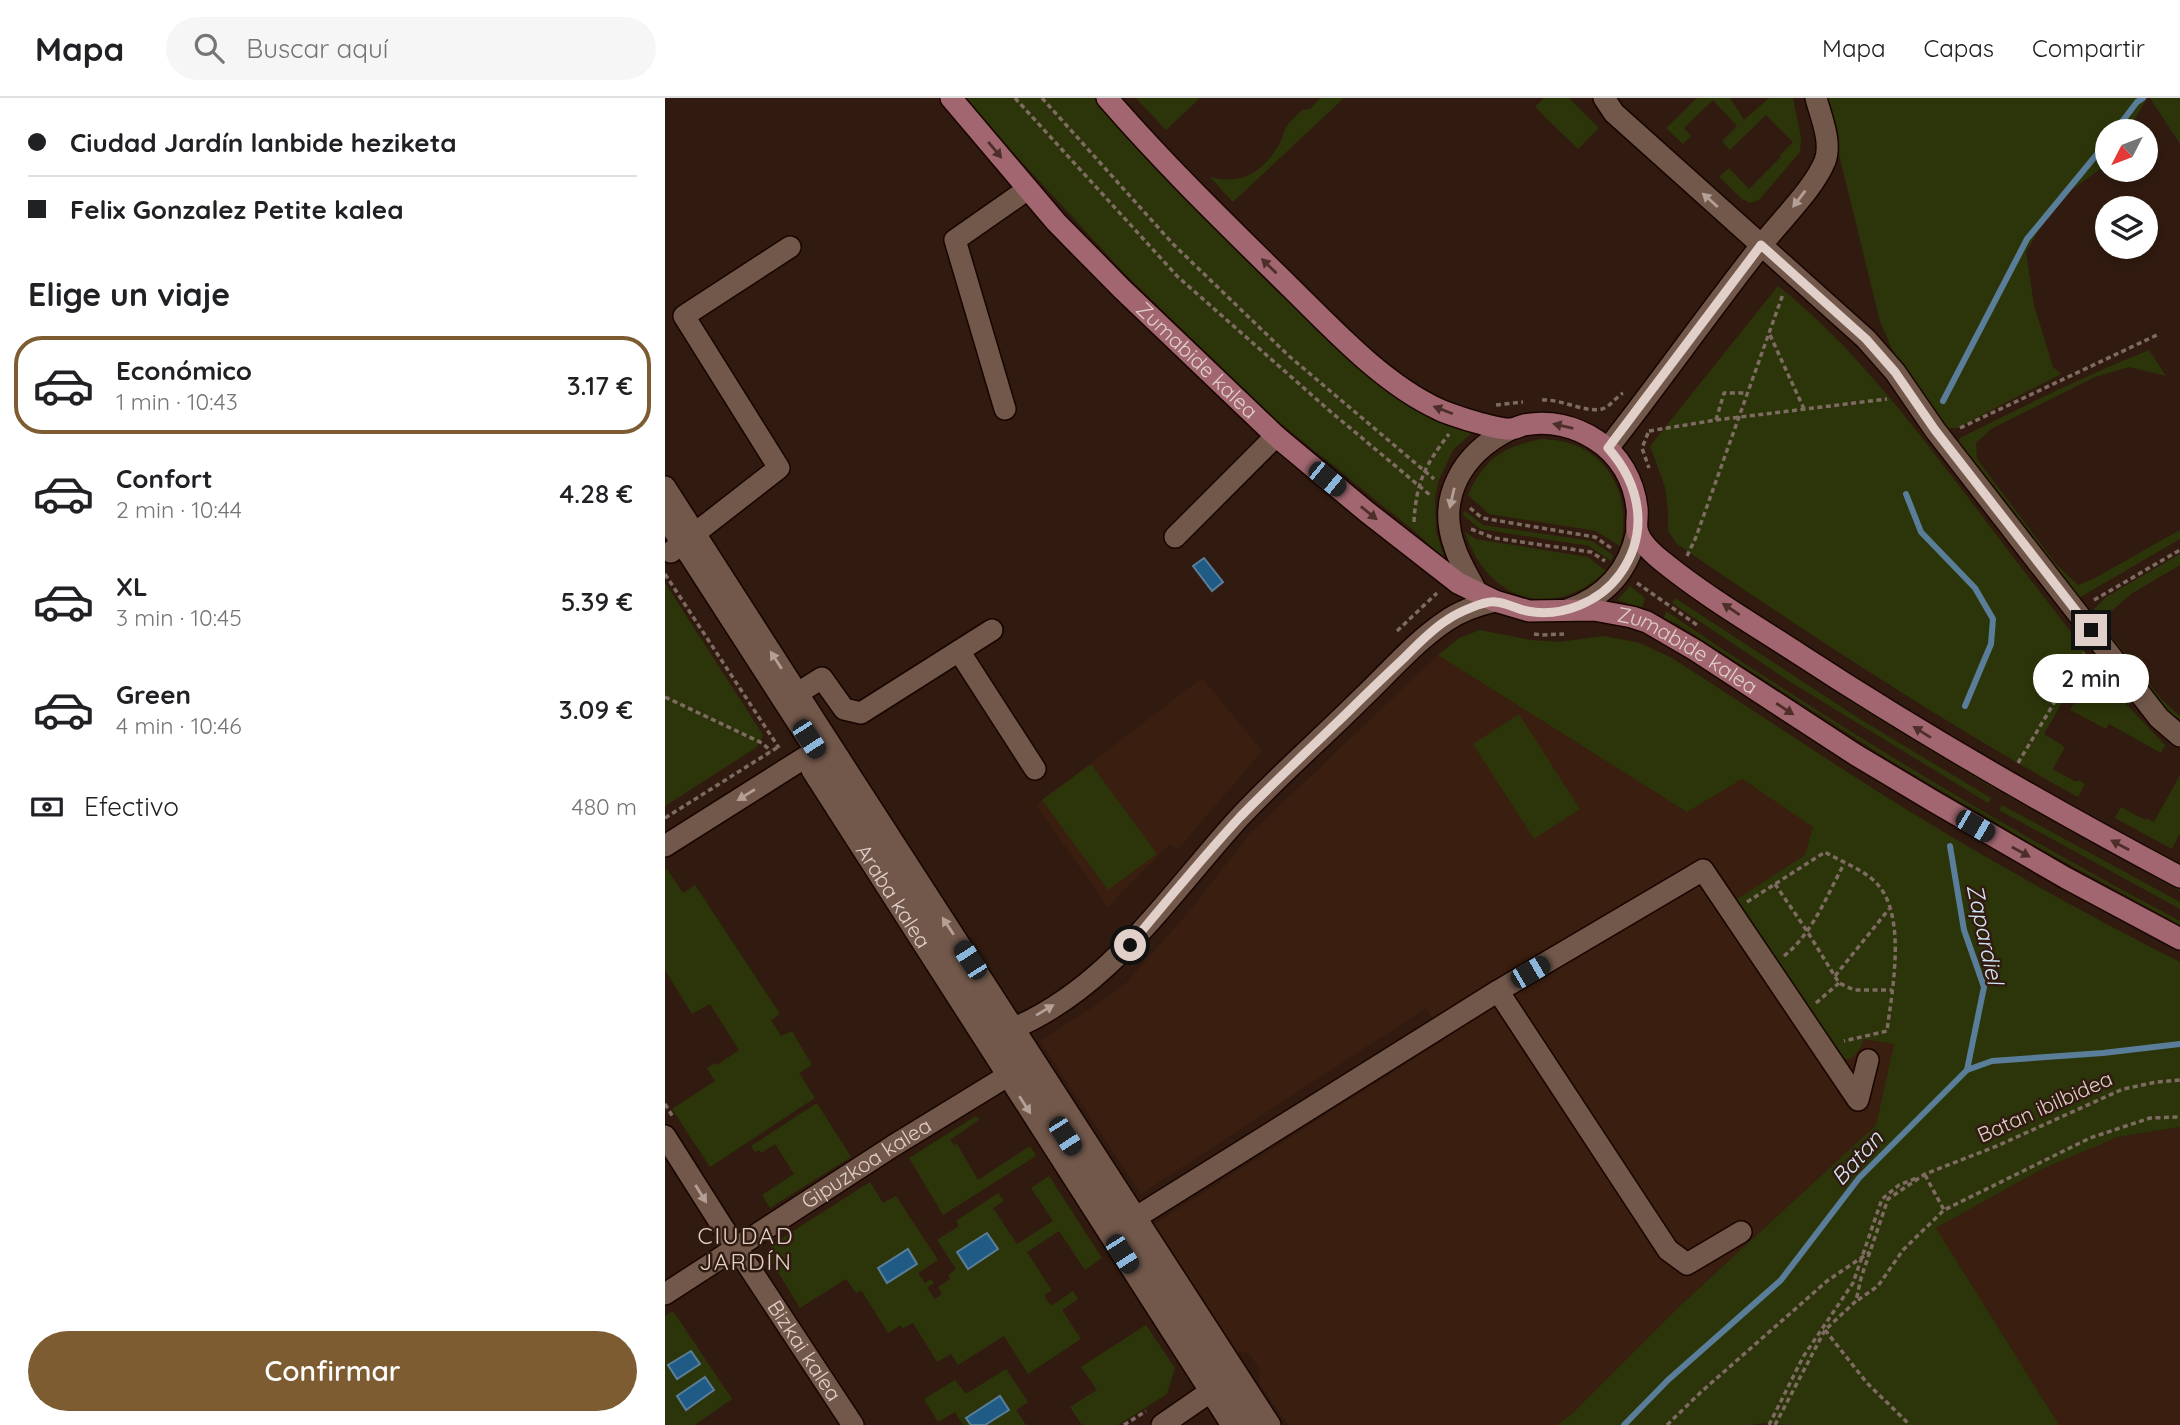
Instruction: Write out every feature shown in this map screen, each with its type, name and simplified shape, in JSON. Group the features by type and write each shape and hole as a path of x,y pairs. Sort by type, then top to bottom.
{"main road":[{"name":"Zumabide kalea","path":"951,98 1028,190 1122,289 1276,436 1410,547 1458,583 1486,597 1529,611 1615,613 1647,622 1933,802 2180,939"},
{"path":"1107,98 1200,198 1373,365 1408,392 1439,410 1465,418 1509,430 1523,425 1553,424 1582,432 1608,448 1620,462 1632,486 1638,513 1637,531 1647,547 1677,573 1844,684 1939,743 2180,877"}],"street":[{"path":"1604,98 1614,113 1866,339 1895,372 1941,437 2159,718 2180,736"},
{"path":"1608,448 1761,245 1813,181 1825,161 1828,147 1816,98"},
{"path":"1006,409 955,240 1028,190"},
{"path":"678,543 779,468 684,316 790,247"},
{"path":"998,1033 1053,1005 1107,968 1242,816 1432,631 1486,597 1459,560 1453,545 1451,504 1458,477 1473,455 1493,438 1509,430"},
{"path":"1175,537 1276,436"},
{"path":"665,487 678,543 798,693 813,759 665,846"},
{"name":"Araba kalea","path":"665,517 678,543 813,759 998,1033 1224,1383"},
{"path":"1565,610 1596,597 1610,586 1625,566 1637,531"},
{"path":"798,693 822,678 844,709 861,713 992,630"},
{"path":"959,651 1035,769"},
{"name":"Araba kalea","path":"813,759 1020,1068 1135,1218 1224,1383"},
{"path":"1135,1218 1498,991 1703,870 1858,1100 1868,1060"},
{"path":"1498,991 1668,1250 1687,1264 1741,1232"},
{"name":"Gipuzkoa kalea","path":"665,1294 893,1146 1020,1068"},
{"name":"Bizkai kalea","path":"672,1131 736,1248 853,1425"},
{"path":"1161,1425 1224,1383"},
{"path":"1224,1383 1232,1425"},
{"path":"1224,1383 1251,1425"},
{"path":"1224,1383 1270,1425"}],"path":[{"path":"1015,98 1178,276 1321,403 1419,485 1482,518 1595,537 1660,599 1706,630"},
{"path":"1042,98 1173,244 1289,356 1425,471 1471,529 1495,537 1591,552 1625,566"},
{"path":"1647,622 1696,537 1786,285"},
{"path":"1769,333 1804,409"},
{"path":"1941,437 2157,335"},
{"path":"1716,420 1724,393 1748,393"},
{"path":"1648,432 1716,420 1896,398"},
{"path":"1410,547 1419,485 1436,451 1465,418"},
{"path":"2076,611 2180,550"},
{"path":"665,574 778,747 813,759"},
{"path":"1532,634 1567,633"},
{"path":"2007,782 2087,648"},
{"path":"665,697 762,743 771,751"},
{"path":"665,818 778,747"},
{"path":"1731,912 1825,852 1873,879 1887,897 1895,960 1887,1031 1821,1046"},
{"path":"1768,968 1793,948 1807,931 1844,863"},
{"path":"1775,884 1839,983 1854,990 1892,990"},
{"path":"1835,976 1890,908"},
{"path":"1801,1016 1839,983"},
{"name":"Batan ibilbidea","path":"1856,1301 1888,1199 1925,1174 1997,1146 2123,1089 2180,1080"},
{"path":"665,1104 672,1131"},
{"name":"Batan ibilbidea","path":"1775,1425 1825,1331 1856,1301 1878,1286 1903,1250 1944,1210 2090,1138 2150,1118 2180,1117"},
{"path":"1769,1425 1803,1357 1853,1283 1882,1199 1899,1185 1925,1174 1944,1210"},
{"path":"1667,1425 1700,1392 1827,1280 1870,1252"},
{"path":"1825,1331 1867,1383 1910,1425"}],"shaded area":[{"path":"1438,655 1687,812 1742,779 1814,827 1904,1002 1876,1125 1681,1305 1574,1412 1557,1425 1288,1425 1259,1382 1261,1372 1249,1353 1237,1352 1154,1224 1445,1039 1426,1008 1141,1194 1040,1041 1127,982 1192,908 1249,835"},
{"path":"1202,678 1262,751 1178,849 1170,844 1108,907 1036,805"},
{"path":"2180,1127 2180,1425 2059,1425 1936,1228 2042,1169 2118,1137"}],"green space":[{"path":"967,98 1095,98 1393,389 1477,428 1453,450 1438,482 1435,499 1436,531 1444,558 1275,419 1124,273 995,133"},
{"path":"1136,98 1200,98 1166,130"},
{"path":"1321,98 1344,98 1233,202 1210,177 1240,178 1257,170 1272,156 1290,122 1302,110 1310,109"},
{"path":"1544,98 1569,98 1599,128 1578,149 1535,107"},
{"path":"1697,98 1730,98 1744,120 1769,98 1793,98 1801,137 1800,152 1759,200 1750,203 1742,199 1719,177 1729,168 1749,189 1793,142 1766,115 1730,150 1722,141 1737,126 1713,100 1684,128 1691,136 1683,144 1666,128"},
{"path":"1825,98 2147,98 2135,119 2095,119 2095,173 2055,202 2026,252 2034,305 2053,367 2061,374 1957,428 1943,428 1902,373 1880,321"},
{"path":"2150,98 2180,98 2180,144"},
{"path":"1778,286 1829,331 1897,407 2080,644 2088,658 2044,734 2065,747 2053,769 2085,784 2078,797 1975,738 1825,643 1677,544 1668,531 1665,487 1650,446"},
{"path":"2149,350 2166,376 2129,367 2095,377 1991,429 1976,443 1977,459 2056,564 2078,585 2180,530 2180,539 2077,599 1956,448 1960,438 2077,381"},
{"path":"1542,439 1566,442 1585,450 1598,459 1608,471 1621,498 1623,530 1620,546 1596,531 1489,514 1468,495 1481,472 1497,456 1516,446"},
{"path":"1465,511 1483,525 1592,541 1613,555 1611,561 1589,546 1480,529 1463,515"},
{"path":"1465,532 1476,539 1588,557 1606,571 1586,587 1565,596 1544,599 1524,597 1505,588 1489,574 1475,556"},
{"path":"2180,554 2180,565 2131,594 2106,616 2111,636 2162,700 2180,716 2180,727 2087,616 2106,597"},
{"path":"665,583 763,735 757,747 665,806"},
{"path":"1630,586 1645,598 1642,608 1617,600"},
{"path":"1683,586 1998,786 1996,790 1865,711 1681,590"},
{"path":"1675,598 1863,721 1991,798 1988,803 1789,681 1672,603"},
{"path":"1666,611 1791,694 1919,773 2048,849 2180,921 2180,925 2032,844 1891,761 1664,618"},
{"path":"1480,630 1531,640 1559,642 1604,636 1640,643 1672,658 1931,824 2036,886 2180,962 2180,1127 2118,1137 2042,1169 1936,1228 2059,1425 1557,1425 1574,1412 1681,1305 1876,1125 1894,1044 1864,1039 1857,1053 1851,1058 1837,1057 1736,900 1805,855 1813,827 1742,779 1687,812 1438,655 1459,638"},
{"path":"2096,669 2165,745 2161,753 2109,724 2106,729 2070,710"},
{"path":"1519,714 1580,809 1534,839 1473,744"},
{"path":"1091,764 1157,854 1108,890 1042,800"},
{"path":"2180,775 2180,833 2172,849 2115,818 2121,807 2154,822"},
{"path":"2010,793 2180,886 2180,891 2007,796"},
{"path":"2002,805 2180,902 2180,909 1999,810"},
{"path":"667,869 683,893 695,885 780,1014 771,1020 781,1036 792,1031 812,1065 799,1073 815,1098 710,1167 672,1109 715,1081 707,1068 715,1063 717,1065 739,1050 710,1004 692,1014 665,970"},
{"path":"817,1103 851,1157 770,1208 762,1195 794,1174 775,1144 761,1153 759,1150 755,1152 751,1146"},
{"path":"976,1116 979,1120 950,1140 954,1145 957,1144 978,1180 1030,1146 1036,1156 943,1215 909,1158"},
{"path":"1049,1176 1102,1258 1085,1270 1059,1231 1027,1252 1052,1291 1044,1295 1051,1306 1073,1291 1078,1299 1062,1310 1081,1339 1028,1374 1004,1336 958,1365 951,1354 937,1362 913,1323 902,1329 901,1325 888,1333 861,1290 856,1293 846,1279 800,1308 769,1257 771,1245 870,1182 883,1203 896,1196 938,1260 918,1273 925,1283 931,1279 934,1283 927,1288 935,1299 942,1294 938,1287 950,1279 948,1275 956,1269 937,1240 959,1226 956,1221 998,1193 1004,1201 993,1208 1017,1244 1053,1221 1031,1188"},
{"path":"673,1311 732,1399 695,1425 665,1425 665,1316"},
{"path":"1146,1325 1175,1368 1167,1394 1118,1425 1082,1425 1070,1407 1097,1390 1081,1367"},
{"path":"1006,1369 1028,1402 1016,1410 1026,1425 963,1425 955,1412 938,1422 924,1399 955,1380 966,1394"}],"water":[{"path":"1204,558 1223,582 1212,591 1193,566"},
{"path":"987,1233 998,1249 968,1269 957,1252"},
{"path":"908,1249 917,1264 887,1283 878,1268"},
{"path":"691,1351 700,1364 677,1379 668,1365"},
{"path":"705,1377 714,1390 686,1410 677,1396"},
{"path":"1000,1396 1009,1410 985,1425 971,1425 966,1418"}],"waterway":[{"path":"2124,119 2143,98"},
{"path":"1943,401 2027,239 2095,157"},
{"name":"Zapardiel","path":"1906,494 1921,532 1975,588 1993,619 1991,644 1965,706"},
{"name":"Zapardiel","path":"1950,846 1964,930 1984,987 1967,1070"},
{"name":"Batan","path":"1624,1425 1668,1380 1781,1280 1859,1178 1967,1070 1992,1061 2180,1044"}],"district":[{"name":"CIUDAD JARDÍN","path":"746,1249"}],"route":[{"path":"1130,945 1242,816 1432,631 1447,620 1479,605 1495,601 1529,611 1565,610 1581,605 1610,586 1621,573 1634,546 1638,513 1629,477 1608,448 1761,245 1866,339 1895,372 1935,430 2091,630"}]}
